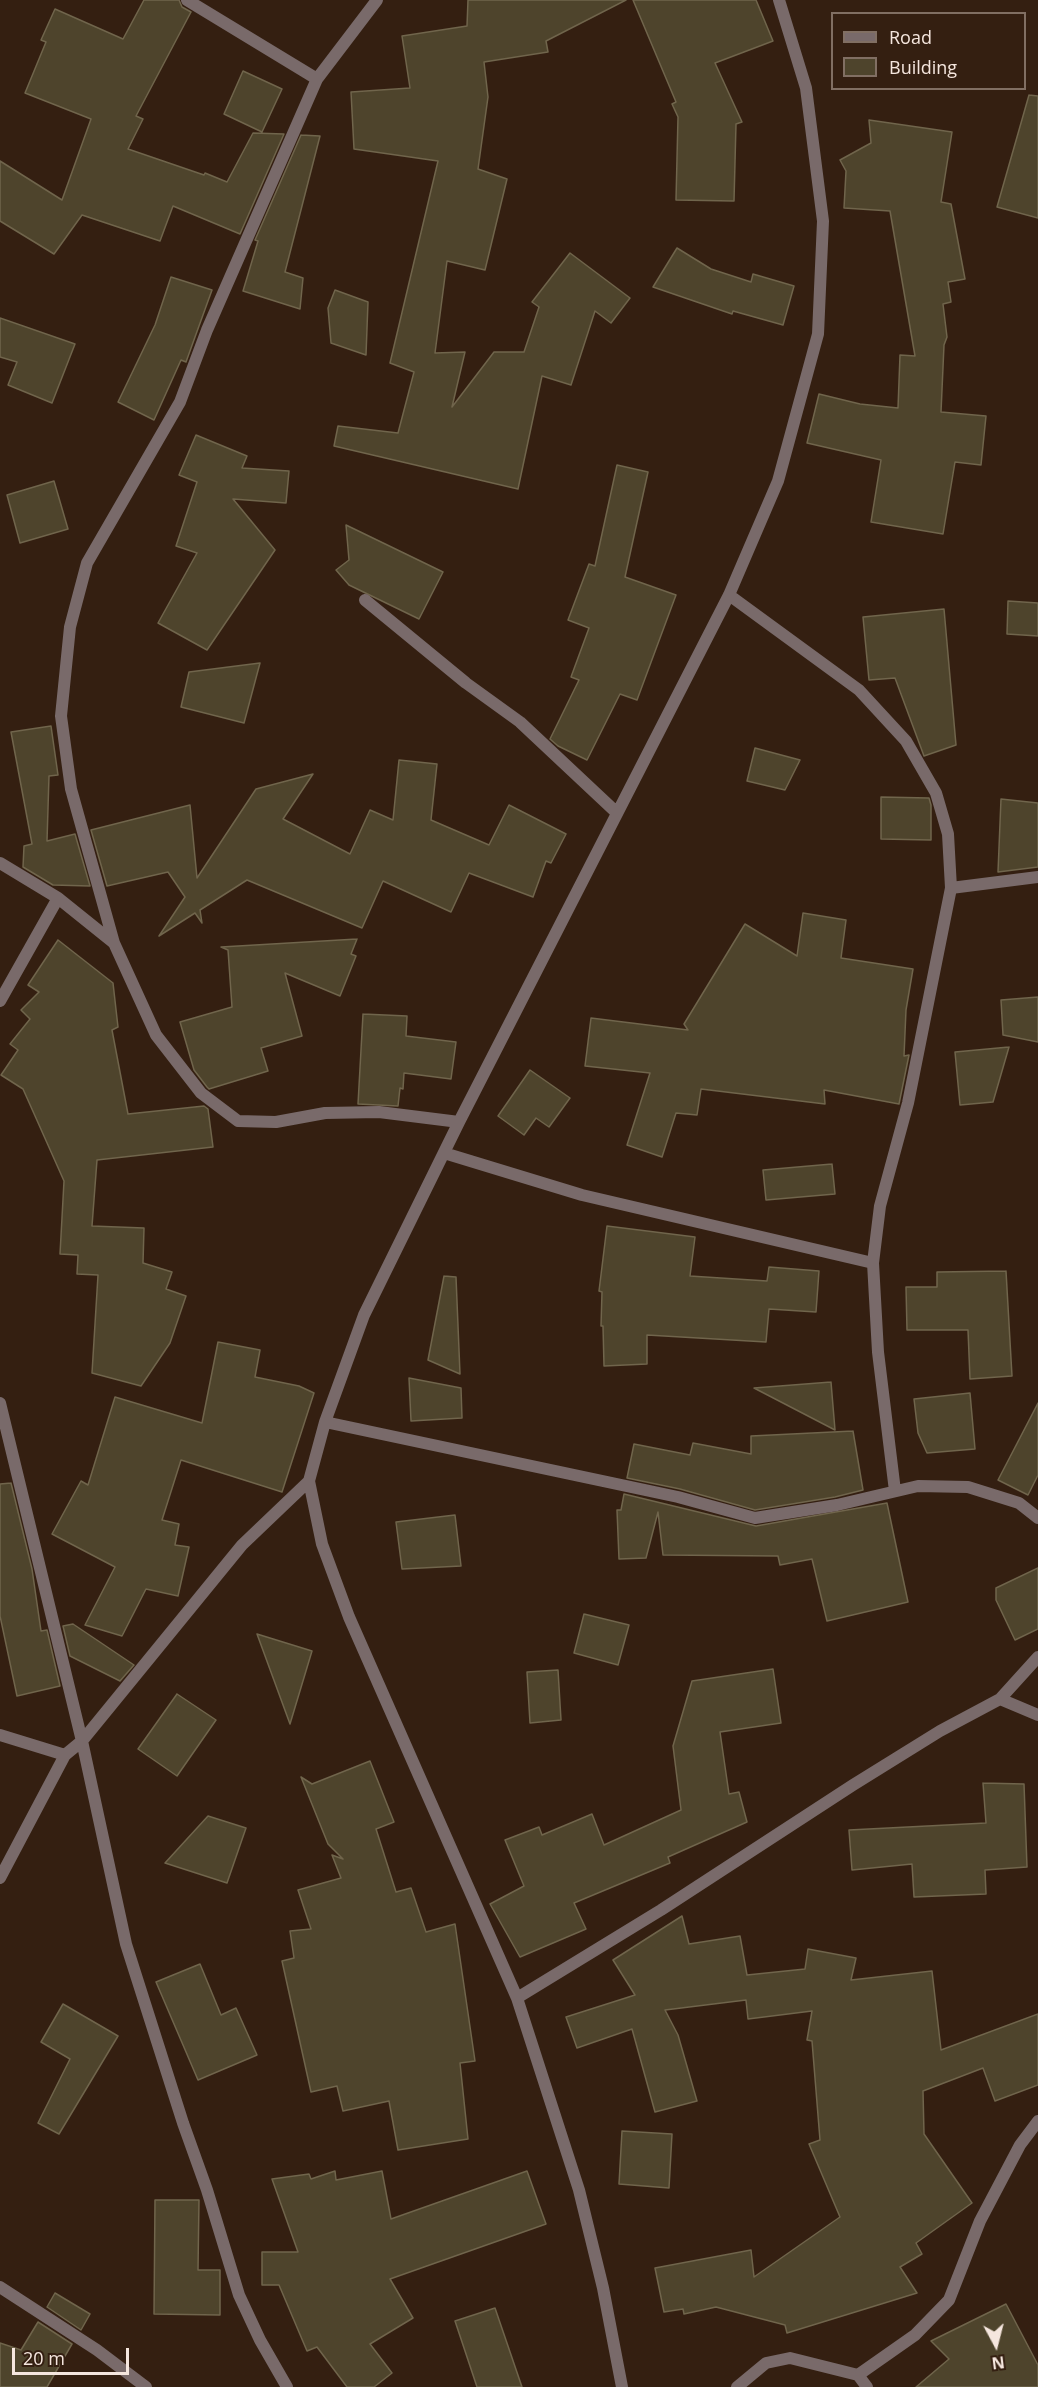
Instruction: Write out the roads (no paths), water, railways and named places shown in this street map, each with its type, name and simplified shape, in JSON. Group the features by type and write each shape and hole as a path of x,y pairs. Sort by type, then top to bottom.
{"street":[{"path":"187,0 316,79"},
{"path":"377,0 316,79 207,330 180,402 87,563 70,627 61,716 71,789 114,943 156,1035 201,1093 238,1120 276,1122 325,1113 379,1112 459,1122"},
{"path":"622,2387 603,2288 579,2190 517,1998 349,1617 322,1544 309,1481 325,1422 364,1315 459,1122 729,595 778,481 818,334 823,221 806,88 779,0"},
{"path":"729,595 859,690 906,741 936,793 948,834 951,888 908,1103 880,1206 873,1263 878,1352 895,1491"},
{"path":"365,600 466,683 520,722 617,813"},
{"path":"0,863 58,898 114,943"},
{"path":"951,888 1038,877"},
{"path":"0,1001 58,898"},
{"path":"444,1153 582,1195 873,1263"},
{"path":"0,1403 82,1741 126,1944 183,2123 207,2190 238,2295 287,2387"},
{"path":"325,1422 446,1449 572,1473 678,1497 755,1518 837,1505 918,1486 968,1488 1019,1503 1038,1518"},
{"path":"0,1878 65,1755 82,1741 242,1545 309,1481"},
{"path":"517,1998 661,1910 931,1737 1000,1699 1038,1657"},
{"path":"1000,1699 1038,1715"},
{"path":"0,1735 65,1755"},
{"path":"858,2375 915,2335 949,2300 981,2221 1020,2145 1038,2121"},
{"path":"0,2287 96,2350 146,2387"},
{"path":"737,2387 766,2363 790,2358 858,2375 867,2387"}]}
